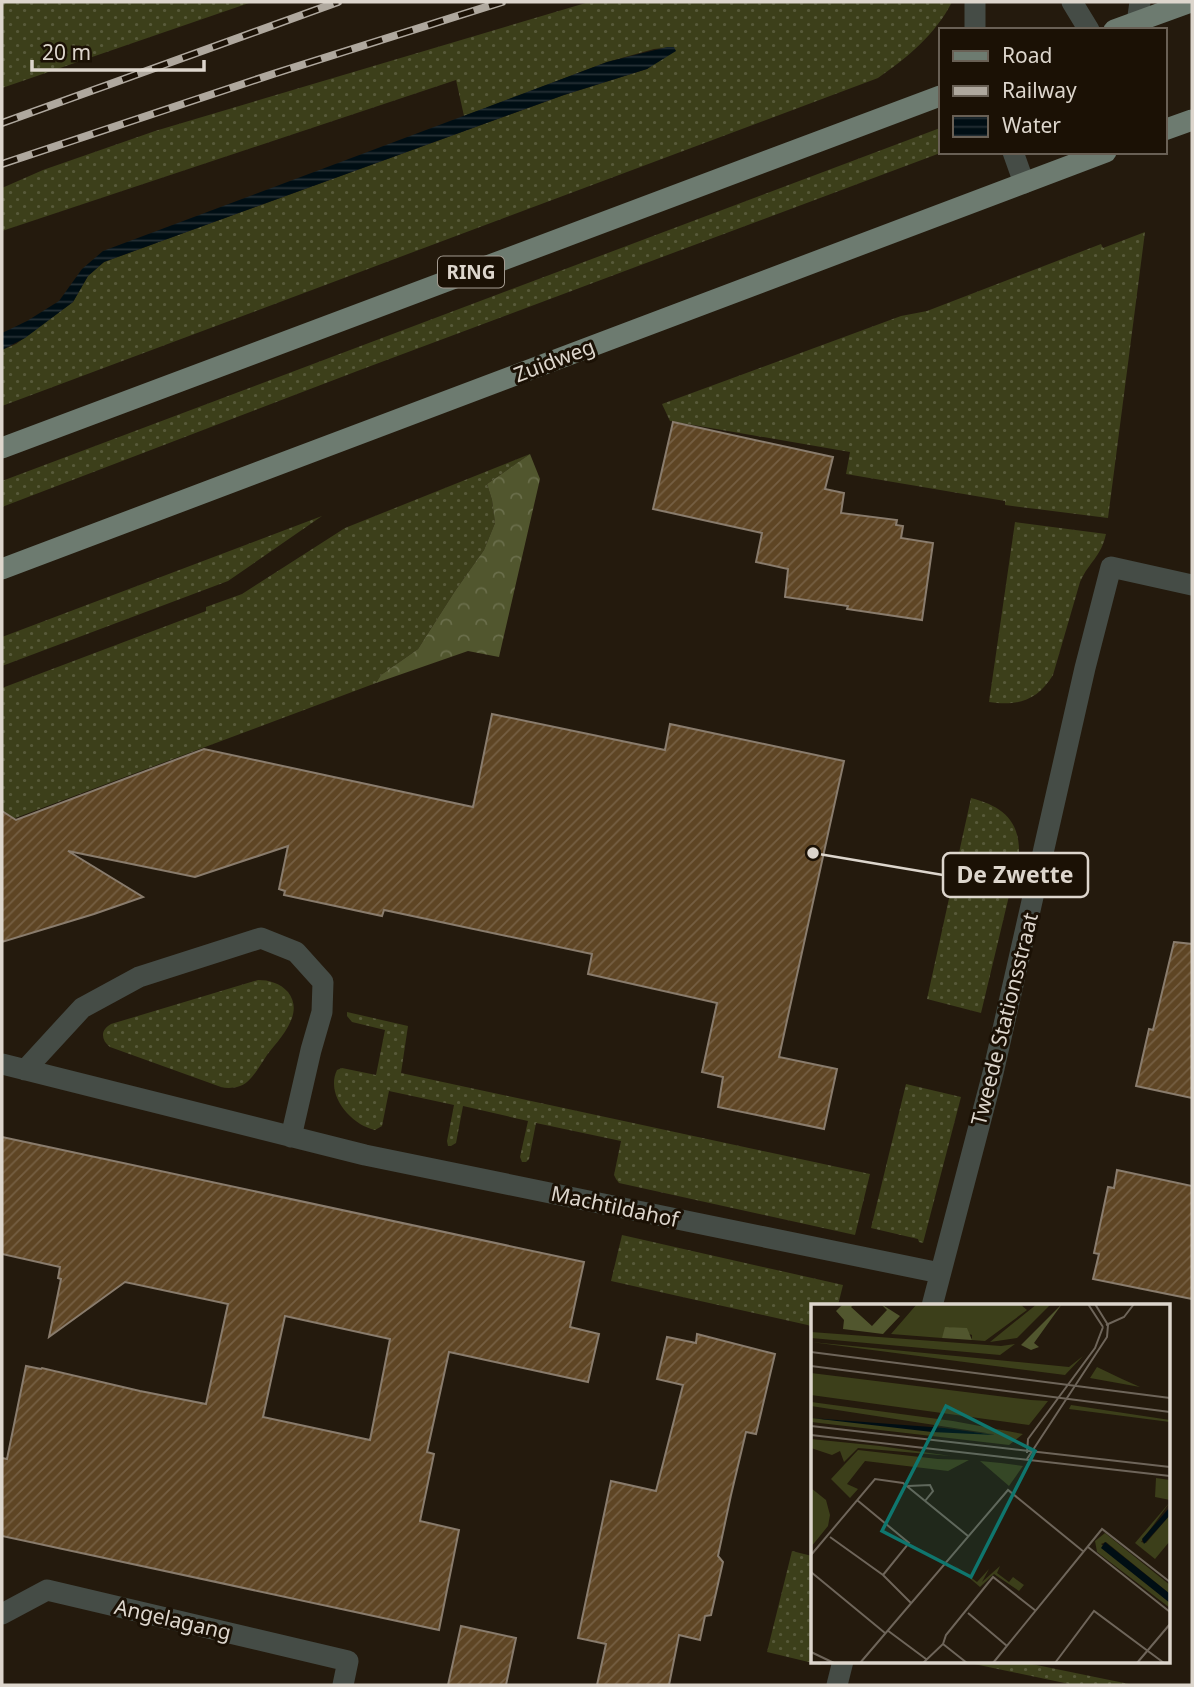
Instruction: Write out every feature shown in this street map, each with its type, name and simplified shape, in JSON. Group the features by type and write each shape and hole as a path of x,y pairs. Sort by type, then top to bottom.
{"main road":[{"path":"1118,28 1138,18 1191,2"},
{"name":"RING","path":"2,448 939,96"},
{"path":"1166,129 1192,120"},
{"name":"Zuidweg","path":"2,569 1101,154"}],"street":[{"path":"975,2 975,28"},
{"path":"1072,2 1088,28"},
{"path":"1014,154 1024,183"},
{"name":"Tweede Stationsstraat","path":"932,1304 993,1073 1085,668 1111,567 1192,585"},
{"path":"25,1070 82,1008 139,977 261,938 296,952 323,982 322,1012 291,1137"},
{"name":"Machtildahof","path":"2,1064 365,1155 940,1273"},
{"name":"Angelagang","path":"2,1614 47,1590 348,1661 343,1685"},
{"path":"837,1685 843,1662"}],"green space":[{"path":"2,2 252,2 2,88"},
{"path":"589,2 952,2 920,44 878,78 2,406 2,350 16,344 73,302 88,276 104,262 564,95 647,69 674,47 654,49 607,62 464,116 456,80 2,231 2,188 43,170 155,131"},
{"path":"939,128 939,153 2,507 2,481"},
{"path":"1145,232 1108,518 1005,505 1005,501 846,474 850,452 670,421 662,404 901,316 927,311 1101,244 1103,248"},
{"path":"530,454 487,484 495,523 484,550 418,649 381,675 376,683 2,823 2,688 206,611 206,607 242,594 345,528"},
{"path":"530,454 540,479 499,657 468,651 376,683 381,675 418,649 484,550 495,523 487,484"},
{"path":"322,516 228,581 2,666 2,637"},
{"path":"1015,522 1106,534 1101,548 1080,582 1053,675 1047,684 1026,700 989,702"},
{"path":"971,798 991,805 1007,816 1016,832 1019,854 981,1013 927,999"},
{"path":"258,980 274,983 285,989 293,1000 294,1009 284,1033 253,1076 241,1086 221,1087 110,1047 103,1038 103,1032 111,1024"},
{"path":"347,1012 408,1026 401,1073 870,1174 855,1235 619,1183 614,1175 621,1141 536,1123 529,1159 522,1162 520,1157 528,1121 463,1106 456,1143 451,1146 448,1146 447,1141 454,1105 389,1091 382,1126 375,1130 366,1127 342,1107 337,1099 334,1080 337,1070 342,1068 376,1075 385,1030 352,1022"},
{"path":"906,1084 961,1097 923,1243 918,1239 871,1228"},
{"path":"622,1235 843,1285 838,1304 811,1304 811,1326 611,1281"},
{"path":"792,1551 811,1556 811,1662 822,1662 821,1665 767,1652"},
{"path":"965,1662 1022,1662 1134,1685 1074,1685"}],"water":[{"path":"674,47 676,51 647,69 564,95 104,262 88,276 73,302 25,338 2,350 2,333 59,301 82,269 103,251 607,62"}],"building":[{"path":"673,422 833,457 825,489 844,493 841,513 897,520 896,525 903,526 901,538 933,543 922,620 785,597 788,569 756,562 762,533 653,509"},
{"path":"492,714 665,750 670,724 844,761 779,1057 837,1069 824,1129 718,1107 723,1077 702,1072 717,1003 588,974 592,954 384,910 382,916 284,895 285,891 279,889 288,846 195,877 68,851 143,897 2,942 2,811 16,820 204,749 473,807"},
{"path":"1174,942 1192,944 1192,1098 1136,1086 1149,1029 1153,1030"},
{"path":"2,1137 584,1262 570,1327 599,1334 588,1382 449,1352 427,1452 434,1454 420,1521 459,1530 439,1630 2,1536 2,1458 7,1459 26,1366 206,1404 228,1304 125,1282 49,1337 61,1279 58,1278 60,1267 2,1254","holes":["285,1316 390,1339 370,1440 263,1417"]},
{"path":"1117,1170 1192,1186 1192,1299 1093,1279 1099,1254 1094,1253 1108,1187 1114,1188"},
{"path":"697,1334 775,1354 756,1434 746,1432 718,1556 723,1562 711,1615 705,1616 700,1640 679,1635 669,1685 597,1685 606,1644 578,1638 611,1481 656,1491 683,1385 657,1379 667,1337 696,1343"},
{"path":"461,1626 516,1638 506,1685 448,1685"}],"railway":[{"path":"2,123 338,2"},
{"path":"2,164 502,2"}],"place":[{"name":"De Zwette","path":"813,853"}]}
